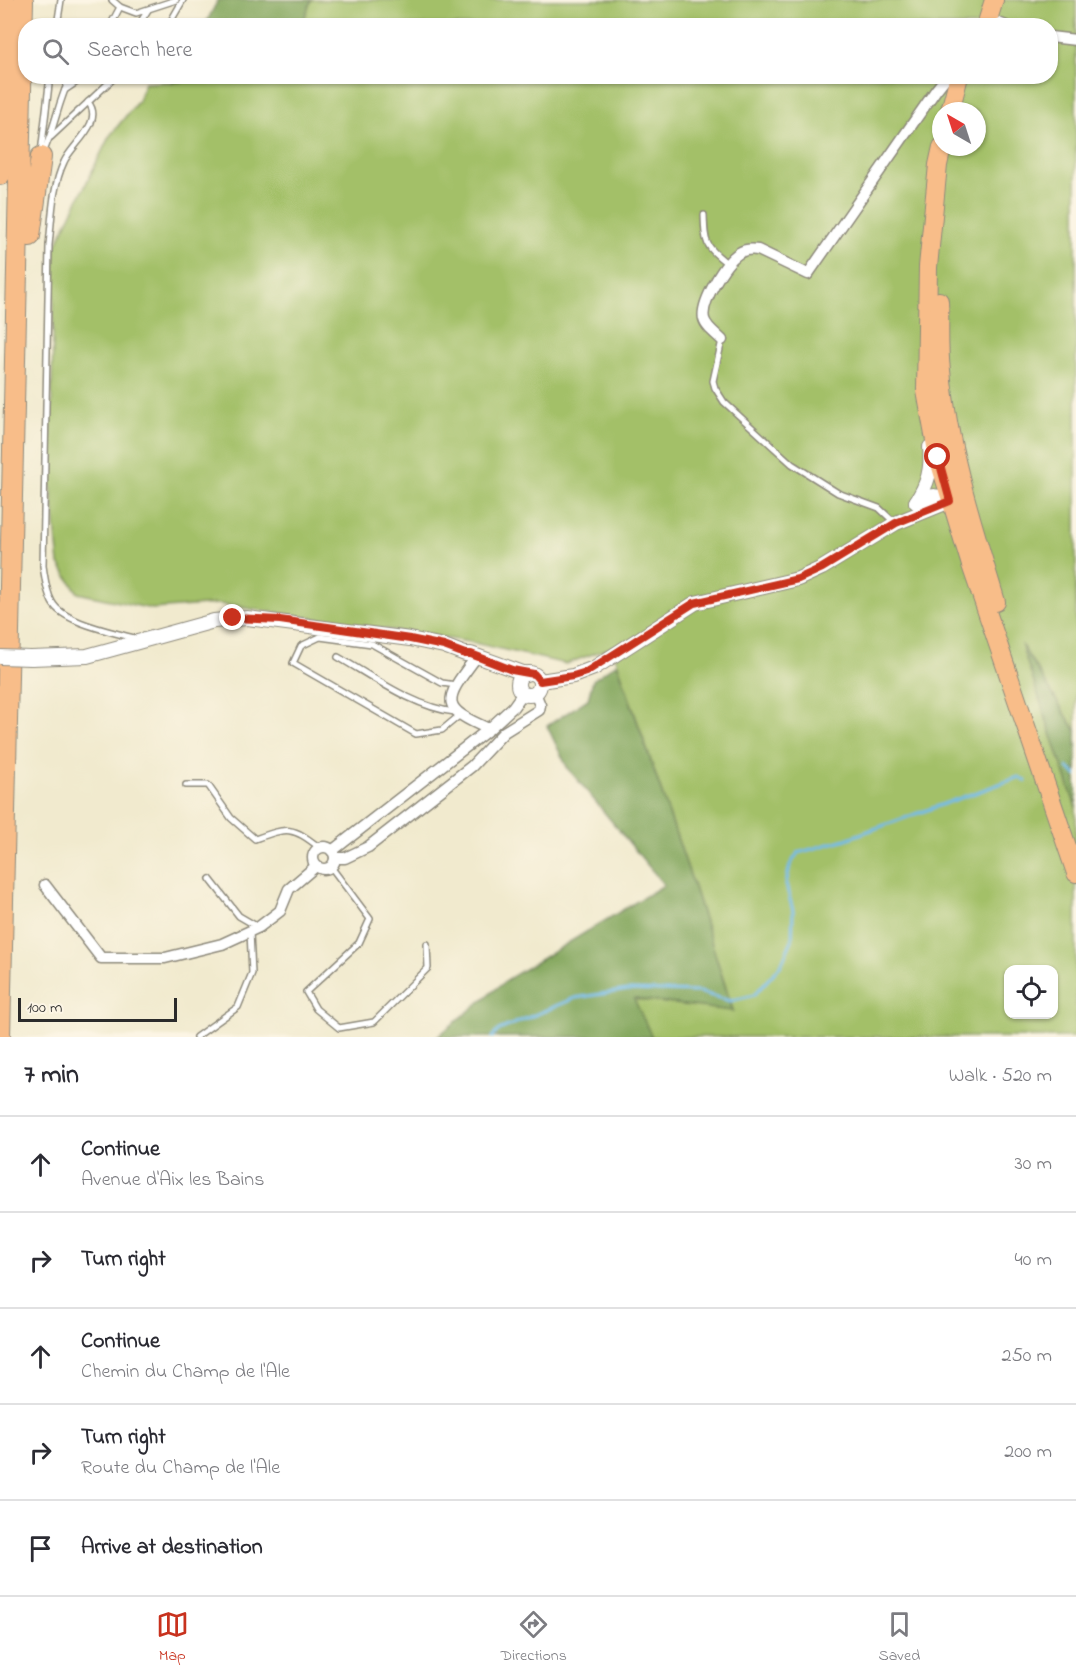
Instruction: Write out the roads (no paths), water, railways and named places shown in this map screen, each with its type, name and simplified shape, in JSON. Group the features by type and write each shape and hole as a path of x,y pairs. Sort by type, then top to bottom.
{"highway":[{"path":"0,175 4,0"},
{"path":"23,0 23,18"},
{"path":"0,1037 21,84"},
{"path":"14,427 33,203 40,157"}],"main road":[{"path":"983,0 983,18"},
{"path":"985,18 994,0"},
{"path":"952,102 957,84"},
{"path":"963,102 967,84"},
{"path":"941,156 928,267 926,391 938,457 950,501 1037,764 1076,873"},
{"path":"950,501 956,483 942,405 938,260 951,156"},
{"path":"940,369 963,494 1076,852"}],"street":[{"path":"1058,38 1076,40"},
{"path":"722,340 704,322 702,310 728,264 739,253 749,249 758,250 808,274 941,84"},
{"path":"896,523 916,502 925,488 931,462 926,391"},
{"path":"916,502 931,495 940,496 962,510 984,577 996,602"},
{"path":"332,859 325,847 314,853 313,860 316,866 324,869 332,859 489,729 513,707 528,685 586,672 694,603 798,579 814,572 896,523 950,501"},
{"path":"0,657 87,656 214,621 247,618 410,639 444,646 469,657"},
{"path":"332,859 345,858 368,847 472,766 504,732 539,710 540,705 528,685 471,654 452,692 451,700 458,714 489,729"},
{"path":"45,885 101,958 165,958 222,944 255,930 280,911 289,889 316,866"}],"lane":[{"path":"58,18 61,0"},
{"path":"112,0 120,7 136,13 176,0"},
{"path":"173,18 183,0"},
{"path":"114,18 120,7"},
{"path":"143,18 148,10"},
{"path":"40,157 49,84"},
{"path":"40,157 51,137 67,84"},
{"path":"63,91 74,84"},
{"path":"51,137 107,84"},
{"path":"88,102 93,108 93,118 64,162 55,193 49,245 43,566 48,594 59,611 81,622 144,641"},
{"path":"704,215 705,240 712,251 728,264"},
{"path":"722,340 713,381 724,402 792,464 838,493 879,508 896,523"},
{"path":"456,685 442,683 372,644 320,637 302,646 293,663 416,734 442,730 458,714"},
{"path":"338,657 417,701 458,714"},
{"path":"186,785 208,785 231,818 255,839 280,830 290,831 300,833 320,848"},
{"path":"332,859 370,919 359,943 306,992 316,1009 339,1028 374,1022 428,968 427,944"},
{"path":"196,1037 238,1007 252,973 255,930 239,916 210,879"}],"waterway":[{"path":"1068,768 1076,775"},
{"path":"492,1037 499,1030 575,998 628,990 699,992 730,1001 754,995 781,965 792,940 793,911 786,884 790,865 798,853 846,839 1019,777 1026,781"}]}
